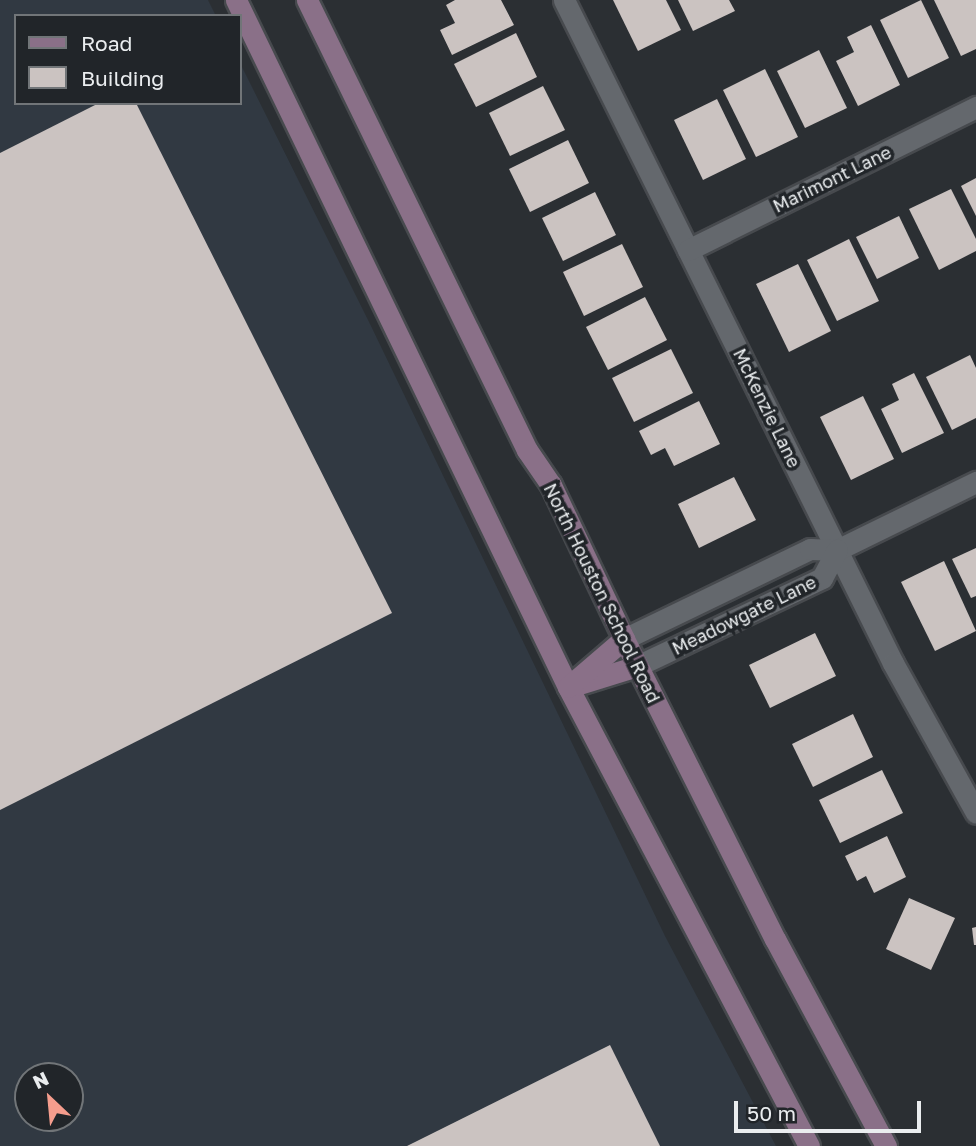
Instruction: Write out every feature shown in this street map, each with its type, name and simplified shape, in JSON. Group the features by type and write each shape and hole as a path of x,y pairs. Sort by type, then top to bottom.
{"main road":[{"path":"236,0 568,687 809,1146"},
{"name":"North Houston School Road","path":"307,0 527,450 551,485 624,639 775,939 886,1146"},
{"path":"568,687 624,639"},
{"path":"568,687 638,666"}],"street":[{"name":"McKenzie Lane","path":"564,0 893,663 976,813"},
{"name":"Marimont Lane","path":"688,250 976,107"},
{"name":"Meadowgate Lane","path":"624,639 810,549 837,550 976,482"},
{"name":"Meadowgate Lane","path":"638,666 822,578 837,550"}],"shaded area":[{"path":"0,0 208,0 215,14 14,14 14,105 242,105 242,67 371,326 665,936 776,1146 0,1146"}],"building":[{"path":"455,0 501,0 514,25 452,55 440,30 455,23 446,5"},
{"path":"613,0 666,0 681,30 638,51"},
{"path":"678,0 729,0 735,11 693,31"},
{"path":"921,0 949,58 908,78 880,20"},
{"path":"934,0 976,0 976,49 961,56"},
{"path":"871,25 900,85 858,106 836,61 854,52 847,37"},
{"path":"516,33 537,77 476,107 454,64"},
{"path":"819,50 847,108 805,128 777,71"},
{"path":"765,69 798,137 756,157 723,90"},
{"path":"543,86 565,130 510,156 489,113"},
{"path":"717,99 746,159 703,180 674,120"},
{"path":"95,105 137,105 392,613 0,810 0,153"},
{"path":"568,140 589,183 530,212 509,169"},
{"path":"976,178 976,216 961,186"},
{"path":"951,189 976,239 976,251 939,270 909,209"},
{"path":"595,192 616,235 563,261 542,218"},
{"path":"899,216 919,258 877,279 856,237"},
{"path":"849,239 879,301 837,321 807,260"},
{"path":"622,244 643,287 584,316 563,272"},
{"path":"798,264 831,331 789,352 756,284"},
{"path":"645,297 667,340 608,370 586,327"},
{"path":"671,349 693,393 634,422 612,378"},
{"path":"970,355 976,368 976,418 952,430 926,377"},
{"path":"914,373 944,433 902,453 881,409 899,400 892,384"},
{"path":"863,396 894,459 851,480 820,417"},
{"path":"699,401 720,444 674,466 665,448 651,455 639,431"},
{"path":"734,477 756,520 699,548 678,504"},
{"path":"976,548 976,596 971,598 952,559"},
{"path":"944,561 976,631 935,651 901,582"},
{"path":"815,633 836,676 770,708 749,665"},
{"path":"853,714 873,757 813,787 792,744"},
{"path":"882,770 903,813 840,843 819,800"},
{"path":"887,836 906,877 874,893 866,876 857,881 845,856"},
{"path":"909,898 955,918 931,970 886,949"},
{"path":"976,927 976,945 974,945 972,928"},
{"path":"610,1045 660,1146 407,1146"}]}
